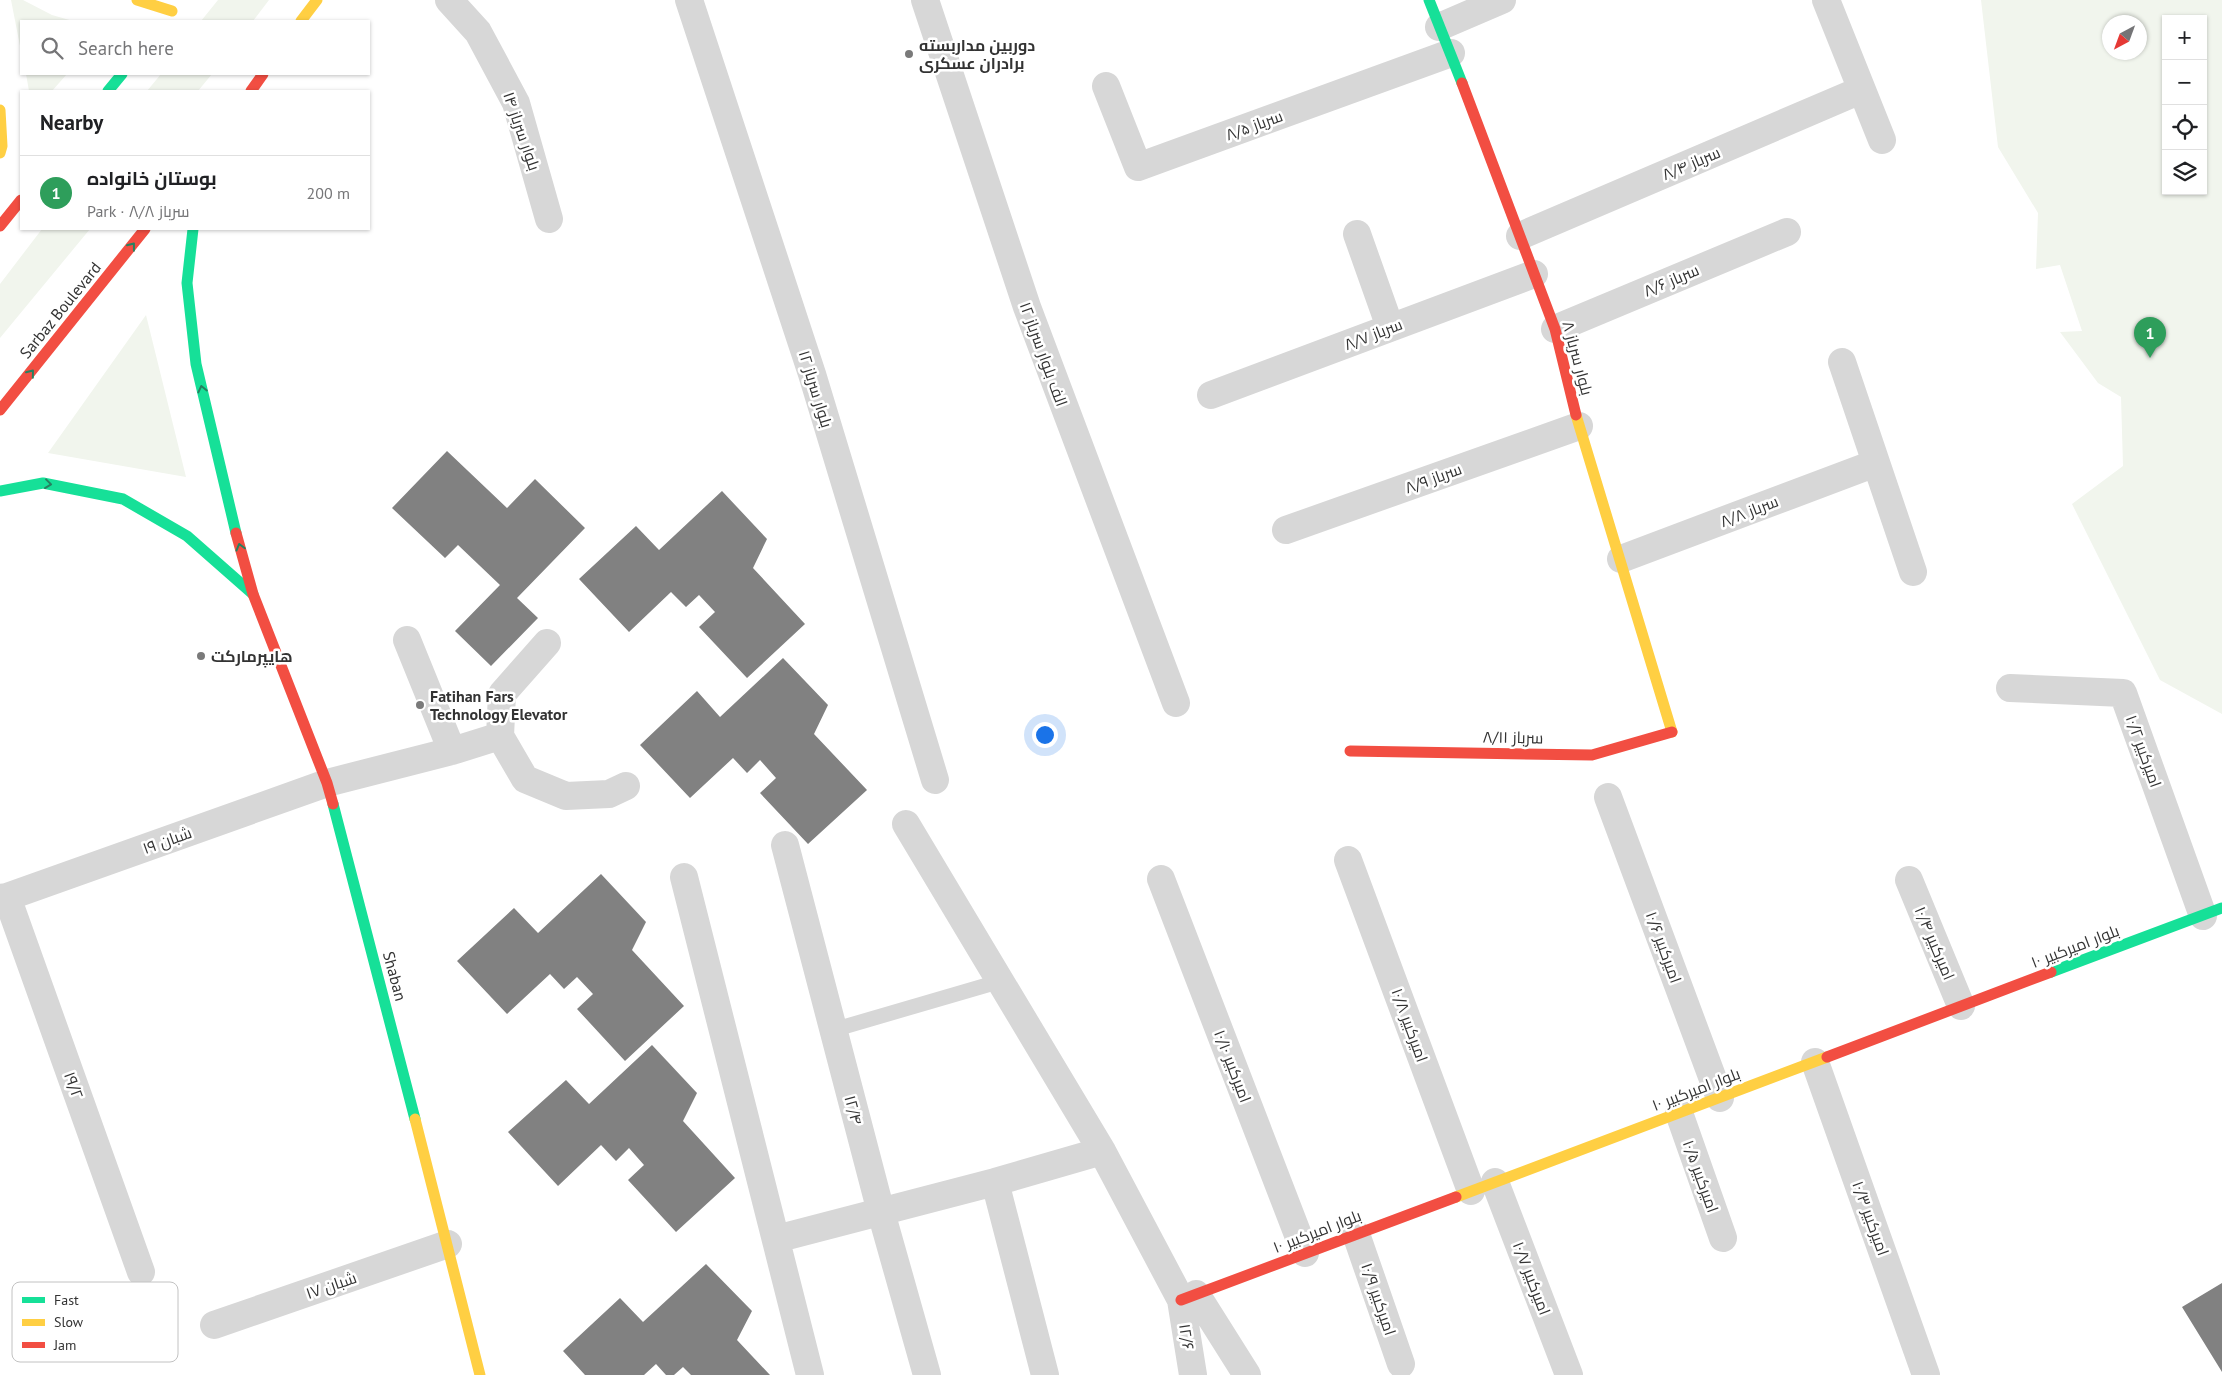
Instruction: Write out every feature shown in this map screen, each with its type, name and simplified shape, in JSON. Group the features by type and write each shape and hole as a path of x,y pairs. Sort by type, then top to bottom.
{"street":[{"path":"137,0 172,11"},
{"path":"165,20 180,0"},
{"path":"302,20 318,0"},
{"name":"۱۴ بلوار سرباز","path":"449,0 478,32 516,103 549,219"},
{"name":"۱۲ بلوار سرباز","path":"689,0 812,374 936,780"},
{"name":"۱۲ الف بلوار سرباز","path":"925,0 1026,307 1176,703"},
{"name":"۸ بلوار سرباز","path":"1429,0 1451,53 1555,329 1580,426 1672,732"},
{"path":"1439,27 1502,0"},
{"path":"1826,0 1882,140"},
{"name":"۸/۵ سرباز","path":"1106,86 1138,167 1451,53"},
{"path":"109,90 121,75"},
{"path":"252,90 262,75"},
{"name":"۸/۴ سرباز","path":"1520,236 1861,90"},
{"path":"0,110 2,146 0,153"},
{"path":"0,226 20,201"},
{"name":"Sarbaz Boulevard","path":"0,410 144,230"},
{"name":"Shaban","path":"193,230 187,283 196,364 231,515 253,594 327,783 448,1244 480,1375"},
{"name":"۸/۶ سرباز","path":"1555,329 1787,232"},
{"path":"1357,234 1390,327"},
{"name":"۸/۷ سرباز","path":"1211,395 1534,274"},
{"path":"1842,362 1913,572"},
{"name":"۸/۹ سرباز","path":"1286,530 1580,426"},
{"name":"۸/۸ سرباز","path":"1621,559 1876,463"},
{"path":"0,491 43,482 123,499 187,536 253,594"},
{"path":"407,640 452,751"},
{"path":"547,643 502,694 500,736 525,779 566,796 609,794 626,786"},
{"name":"۱۰/۲ امیرکبیر","path":"2010,688 2123,693 2212,912"},
{"name":"۸/۱۱ سرباز","path":"1350,751 1592,755 1672,732"},
{"name":"۱۹ شبان","path":"3,897 327,783 452,751 500,736"},
{"name":"۱۰/۶ امیرکبیر","path":"1608,797 1720,1098"},
{"path":"906,824 1188,1297 1246,1375"},
{"name":"۱۲/۴","path":"785,845 881,1212 927,1375"},
{"name":"۱۰/۸ امیرکبیر","path":"1348,860 1483,1186"},
{"path":"684,876 810,1375"},
{"name":"۱۰/۱۰ امیرکبیر","path":"1162,879 1305,1253"},
{"name":"۱۰/۴ امیرکبیر","path":"1909,880 1962,1006"},
{"name":"۱۹/۲","path":"3,897 141,1272"},
{"name":"۱۰ بلوار امیرکبیر","path":"1188,1297 2212,912"},
{"name":"۱۰/۳ امیرکبیر","path":"1815,1062 1926,1375"},
{"name":"۱۰/۵ امیرکبیر","path":"1679,1113 1723,1238"},
{"path":"776,1239 995,1182 1102,1150"},
{"path":"995,1182 1045,1375"},
{"name":"۱۰/۷ امیرکبیر","path":"1483,1186 1569,1375"},
{"name":"۱۰/۹ امیرکبیر","path":"1356,1234 1401,1364"},
{"name":"۱۷ شبان","path":"214,1325 448,1244"},
{"name":"۱۲/۶","path":"1188,1297 1193,1375"}],"lane":[{"path":"833,1030 1001,981"}],"shaded area":[{"path":"11,0 23,0 52,15 70,20 20,20 20,46"},
{"path":"218,0 269,0 254,20 202,20"},
{"path":"1981,0 2222,0 2222,714 2160,680 2072,504 2123,466 2121,397 2098,383 2060,332 2082,331 2060,265 2036,269 2038,213 1998,147"},
{"path":"26,75 66,75 53,90 29,90"},
{"path":"160,75 211,75 199,90 148,90"},
{"path":"41,230 89,230 0,338 0,284"},
{"path":"146,315 186,477 48,453"}],"building":[{"path":"447,451 507,508 535,479 585,528 517,598 538,618 491,666 455,631 500,585 458,545 445,558 392,508"},
{"path":"722,491 767,539 753,568 805,624 747,678 699,627 715,612 699,595 686,607 671,592 629,632 579,579 636,526 659,550"},
{"path":"783,658 828,705 814,734 867,790 808,844 760,793 776,778 760,760 747,773 733,758 690,798 640,745 697,691 720,717"},
{"path":"601,874 646,922 632,950 684,1006 625,1061 577,1009 593,994 577,977 564,989 550,974 507,1014 457,961 514,908 538,933"},
{"path":"652,1045 697,1093 683,1121 735,1178 676,1232 628,1180 644,1165 629,1148 616,1161 601,1145 558,1186 508,1132 566,1080 589,1104"},
{"path":"706,1264 752,1311 737,1340 770,1375 691,1375 683,1367 674,1375 666,1375 656,1364 644,1375 585,1375 563,1351 620,1298 643,1322"},
{"path":"2222,1283 2222,1372 2182,1307"}],"traffic: fast":[{"path":"1429,0 1462,83"},
{"path":"109,90 121,75"},
{"path":"193,230 187,283 196,364 236,533"},
{"path":"0,491 43,483 123,499 187,536 253,594"},
{"path":"333,804 415,1119"},
{"path":"2051,972 2222,908"}],"traffic: slow":[{"path":"137,0 172,11"},
{"path":"302,20 317,0"},
{"path":"0,110 2,146 0,153"},
{"path":"1576,415 1672,732"},
{"path":"1456,1197 1827,1057"},
{"path":"415,1119 480,1375"}],"traffic: jam":[{"path":"252,90 262,75"},
{"path":"1462,83 1555,329 1576,415"},
{"path":"0,226 20,201"},
{"path":"0,410 144,230"},
{"path":"236,533 253,594 327,783 333,804"},
{"path":"1350,751 1592,755 1672,732"},
{"path":"1827,1057 2051,972"},
{"path":"1181,1300 1456,1197"}],"place":[{"name":"دوربین مداربسته برادران عسکری","path":"909,54"},
{"name":"بوستان خانواده","path":"2150,358"},
{"name":"هایپرمارکت","path":"201,656"},
{"name":"Fatihan Fars Technology Elevator","path":"420,705"}]}
